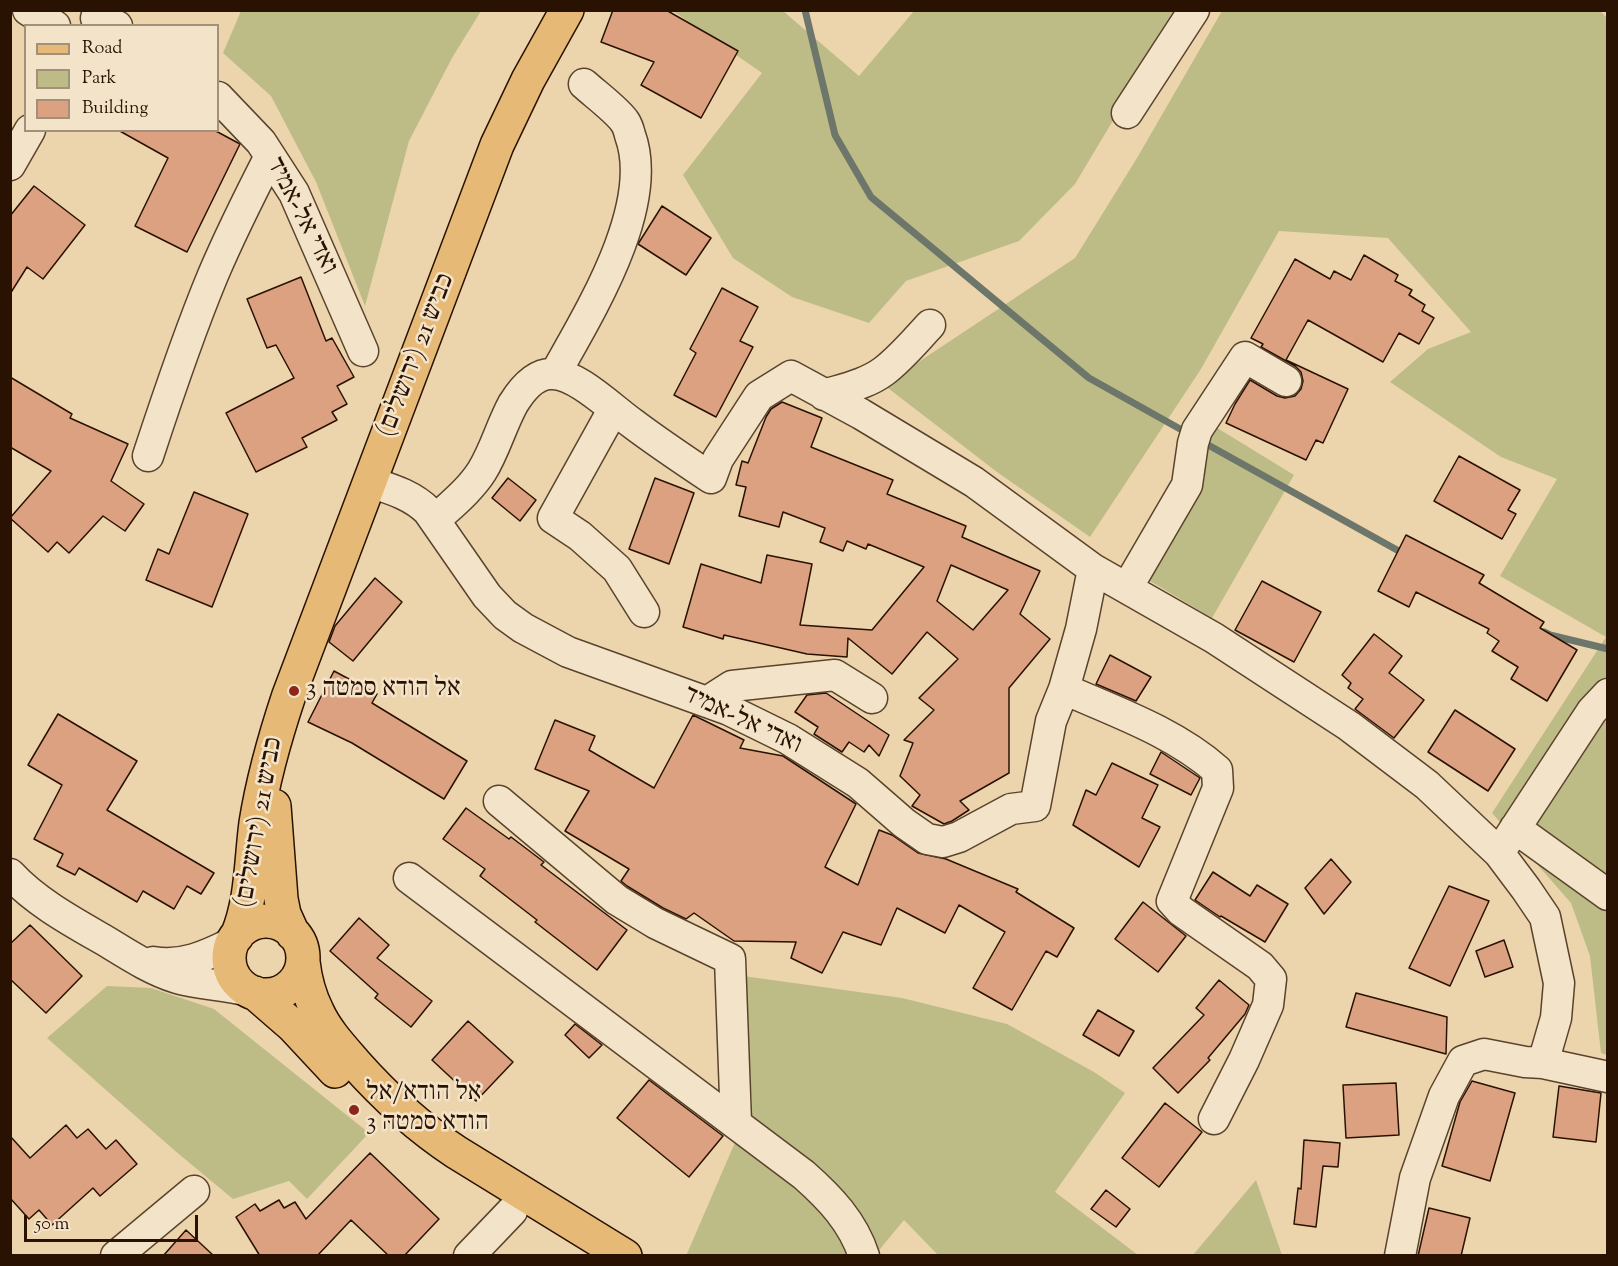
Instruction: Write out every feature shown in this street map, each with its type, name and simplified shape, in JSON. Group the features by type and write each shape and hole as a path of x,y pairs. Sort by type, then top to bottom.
{"main road":[{"name":"כביש 21 (ירושלים)","path":"234,940 247,906 266,768 285,709 496,145 528,80 567,10"},
{"name":"כביש 21 (ירושלים)","path":"285,709 277,763 274,807 281,899 284,914 298,948 310,997 326,1027 354,1062 396,1107 416,1124 456,1152 625,1256"},
{"path":"252,992 263,995 277,993 289,987 298,976 298,948 287,928 273,922 261,921 243,928 234,940 229,957 231,971 237,982 252,992 305,1038 360,1099 403,1140 431,1160 585,1256"}],"street":[{"path":"28,10 52,24"},
{"path":"106,21 129,10"},
{"path":"1127,113 1194,10"},
{"path":"555,374 601,290 629,220 636,181 635,149 625,121 584,84"},
{"name":"ואדי אל-אמיד","path":"219,98 261,142 294,193 363,351"},
{"path":"10,165 29,132"},
{"path":"148,456 177,367 212,276 270,156"},
{"path":"824,395 850,388 882,372 908,350 930,325"},
{"path":"1127,588 1187,485 1197,430 1245,357 1286,381"},
{"path":"435,520 465,492 481,473 514,404 525,387 538,377 555,374 579,384 711,478 724,449 759,396 791,376 861,414 974,482 1093,569 1214,638 1349,726 1427,784 1499,853 1545,917 1559,983 1556,1018 1543,1063"},
{"path":"614,410 553,518 580,536 617,569 645,612"},
{"name":"ואדי אל-אמיד","path":"370,482 411,496 420,503 435,520 487,596 505,615 523,628 568,652 729,710 788,739 858,783 904,823 927,839 943,842 959,837 1011,809 1035,806 1051,721 1064,689"},
{"path":"1093,569 1081,629 1064,689 1150,727 1200,755 1217,770 1218,788 1172,901 1181,911 1260,966 1270,979 1268,1005 1244,1060 1214,1119"},
{"path":"706,702 732,687 835,675 872,698"},
{"path":"1499,853 1592,711 1608,694"},
{"path":"499,801 617,900 655,923 730,959 736,1124"},
{"path":"1515,828 1608,895"},
{"path":"10,874 46,904 125,953 177,978 232,986 252,992"},
{"path":"409,878 804,1175 830,1199 849,1223 864,1256"},
{"path":"125,953 153,962 177,964 207,956 234,940"},
{"path":"1400,1256 1415,1178 1444,1096 1463,1061 1484,1054 1543,1063 1608,1077"},
{"path":"116,1256 194,1191"},
{"path":"469,1256 512,1211"}],"green space":[{"path":"1599,10 1607,18 1607,1055 1601,1053 1590,956 1571,903 1492,813 1606,637 1500,576 1557,479 1501,457 1390,382 1428,349 1471,332 1388,238 1279,231 1201,369 1090,537 997,472 884,385 1075,258 1137,158 1222,11"},
{"path":"241,11 481,11 452,58 409,141 365,306 316,182 271,96 223,53"},
{"path":"673,11 783,11 859,76 914,11 1174,11 1139,77 1075,184 1019,241 906,281 869,323 792,297 733,258 683,175 762,73"},
{"path":"1214,426 1294,475 1212,618 1145,578 1205,478 1202,452"},
{"path":"743,976 902,998 1007,1024 1094,1072 1125,1093 1055,1192 1138,1255 938,1255 904,1220 875,1255 686,1256 752,1103"},
{"path":"107,986 151,988 214,1009 369,1133 307,1199 289,1181 233,1199 47,1038"},
{"path":"1256,1180 1282,1255 1193,1255"}],"building":[{"path":"613,10 666,10 738,51 701,118 641,85 654,62 601,42"},
{"path":"122,132 218,132 240,144 187,252 135,226 168,158"},
{"path":"34,186 85,225 43,279 27,267 10,294 10,216"},
{"path":"662,206 711,238 686,275 638,244"},
{"path":"1364,255 1398,275 1395,281 1412,290 1409,295 1425,305 1422,311 1434,318 1419,344 1399,333 1383,362 1308,320 1286,360 1348,389 1323,443 1316,440 1306,460 1226,423 1250,380 1277,396 1285,398 1295,396 1301,389 1303,381 1301,372 1295,366 1261,347 1263,344 1251,338 1295,259 1330,279 1334,271 1351,280"},
{"path":"301,277 326,341 332,338 354,377 337,386 347,404 332,412 337,420 302,438 307,447 256,472 226,413 294,378 276,345 267,348 247,299"},
{"path":"722,288 758,307 740,341 753,347 716,417 674,395 696,353 690,349"},
{"path":"10,377 72,414 70,418 128,444 111,481 144,504 125,531 103,516 69,553 57,542 48,552 10,518 51,471 10,447"},
{"path":"782,402 822,418 811,447 893,480 887,494 966,526 962,537 1040,571 1020,614 1050,639 1009,688 1009,773 960,801 969,810 952,821 944,824 912,806 920,795 900,776 913,743 904,740 934,710 919,698 958,659 927,632 892,674 848,638 847,657 807,654 724,635 723,639 683,627 701,564 761,583 767,555 812,564 800,625 872,630 924,567 868,544 866,549 847,541 843,551 820,542 825,528 783,512 779,527 739,516 746,487 736,485 742,461 748,463 771,409","holes":["951,565 1008,590 973,630 937,601"]},
{"path":"1459,456 1520,490 1508,510 1516,514 1502,539 1434,501"},
{"path":"508,478 536,500 520,521 492,498"},
{"path":"655,478 694,493 669,564 629,549"},
{"path":"194,492 248,514 212,607 146,580 158,549 169,554"},
{"path":"1406,535 1484,575 1479,583 1544,622 1540,628 1577,650 1547,701 1511,679 1518,667 1492,651 1499,641 1487,633 1489,629 1416,592 1409,607 1378,591"},
{"path":"375,578 402,602 353,661 329,642 335,626"},
{"path":"1262,581 1321,612 1294,662 1235,630"},
{"path":"1374,634 1402,656 1389,673 1424,700 1394,738 1355,709 1363,699 1348,688 1351,683 1342,675"},
{"path":"1110,655 1151,677 1136,701 1096,684"},
{"path":"334,671 377,694 372,703 467,761 444,799 352,743 308,722"},
{"path":"826,693 889,735 879,756 869,745 864,752 849,742 842,752 814,734 818,727 795,712 807,695"},
{"path":"1455,710 1515,749 1488,791 1428,752"},
{"path":"58,714 137,761 107,810 214,873 201,894 187,886 174,909 143,891 137,902 79,868 75,875 57,866 63,854 34,839 62,785 28,765"},
{"path":"693,715 744,740 740,748 783,756 856,804 825,867 858,885 879,830 892,835 918,853 946,859 1018,889 1016,892 1074,928 1057,957 1046,951 1012,1010 973,988 1005,932 959,905 945,933 897,908 881,945 843,932 822,973 791,958 796,942 734,941 694,913 686,919 627,886 621,881 629,869 565,831 589,791 535,769 555,720 595,736 589,750 654,788"},
{"path":"1161,752 1200,778 1191,795 1150,774"},
{"path":"1112,763 1158,785 1142,818 1160,827 1139,867 1073,825 1086,790 1096,795"},
{"path":"466,808 544,862 541,865 627,930 597,970 480,876 485,869 443,839"},
{"path":"1331,859 1351,882 1324,914 1305,888"},
{"path":"1213,872 1250,896 1257,885 1288,904 1265,942 1195,900"},
{"path":"1449,886 1489,901 1450,986 1409,968"},
{"path":"1143,902 1186,936 1158,972 1115,939"},
{"path":"359,918 389,945 377,958 432,1001 411,1027 375,998 378,994 330,951"},
{"path":"30,925 82,976 46,1013 10,979 10,944"},
{"path":"1504,940 1513,967 1485,977 1476,951"},
{"path":"1219,980 1249,1005 1245,1014 1208,1058 1210,1060 1178,1093 1153,1068 1204,1015 1196,1008"},
{"path":"1356,993 1447,1017 1446,1054 1346,1027"},
{"path":"1098,1010 1134,1031 1119,1056 1083,1035"},
{"path":"468,1021 513,1062 476,1101 432,1060"},
{"path":"575,1024 602,1045 589,1058 565,1035"},
{"path":"649,1080 723,1136 689,1177 617,1118"},
{"path":"1472,1081 1515,1093 1490,1181 1442,1166 1460,1102"},
{"path":"1396,1083 1399,1135 1346,1138 1343,1085"},
{"path":"1559,1086 1601,1093 1596,1142 1553,1137"},
{"path":"1165,1103 1202,1132 1159,1187 1122,1158"},
{"path":"66,1125 77,1138 88,1129 106,1149 116,1140 137,1164 100,1196 93,1188 52,1225 39,1210 29,1219 10,1198 10,1136 30,1158"},
{"path":"1304,1140 1340,1143 1338,1167 1323,1166 1316,1227 1294,1224 1298,1188 1301,1189"},
{"path":"370,1153 439,1219 404,1256 389,1256 351,1220 317,1256 260,1256 236,1217 255,1204 260,1211 279,1200 284,1208 295,1202 306,1219"},
{"path":"1106,1190 1130,1209 1116,1227 1091,1209"},
{"path":"1429,1208 1470,1218 1461,1256 1418,1256"},
{"path":"186,1230 214,1256 163,1256"}],"waterway":[{"path":"805,10 835,135 871,197 1089,378 1189,434"},
{"path":"1201,441 1406,555"},
{"path":"1544,632 1608,649"}],"place":[{"name":"אל הודא סמטה 3","path":"294,691"},
{"name":"אל הודא/אל הודא סמטה 3","path":"354,1110"}]}
